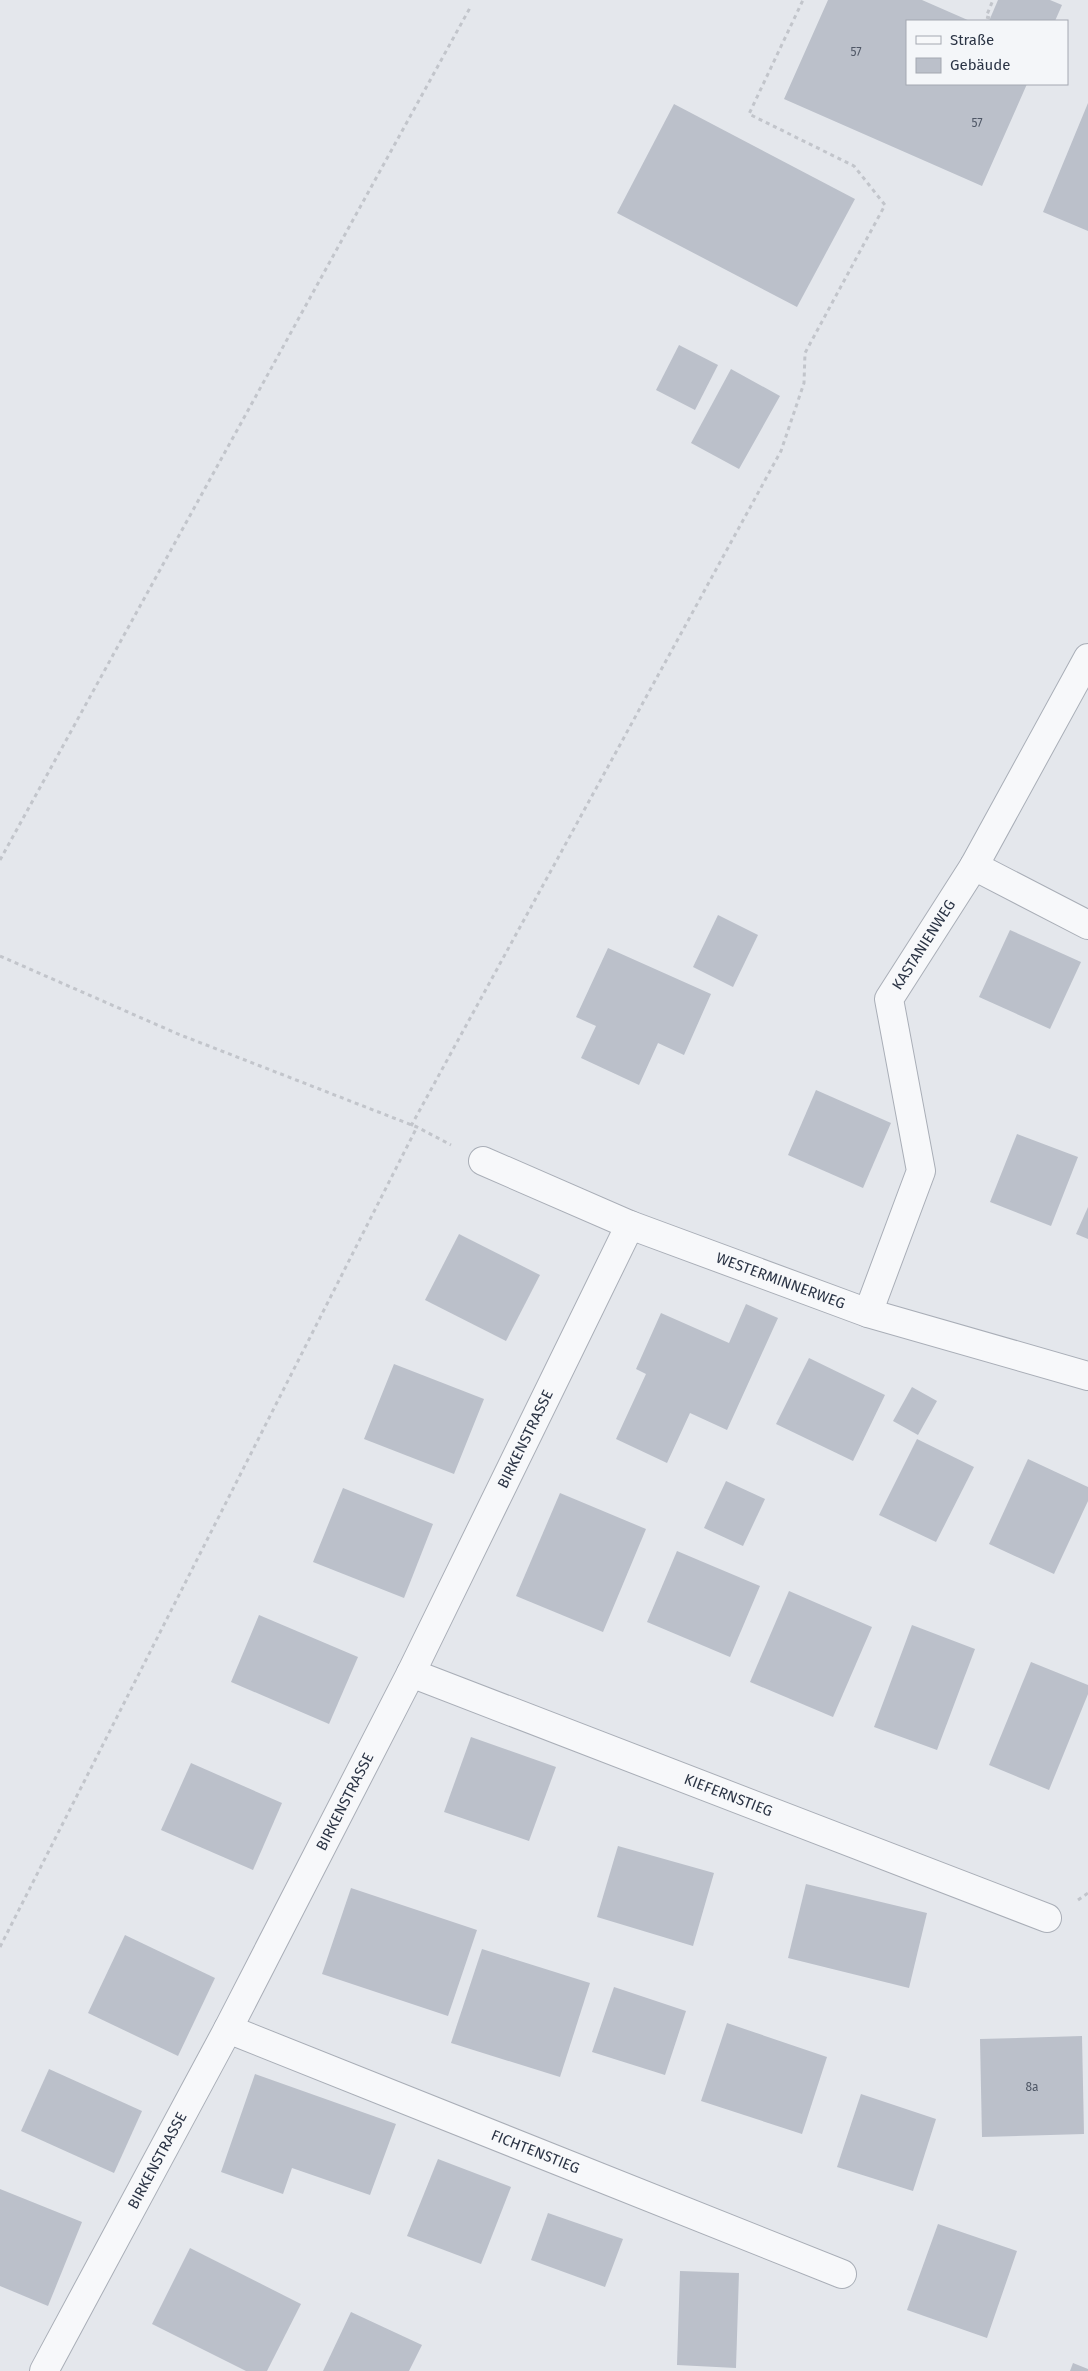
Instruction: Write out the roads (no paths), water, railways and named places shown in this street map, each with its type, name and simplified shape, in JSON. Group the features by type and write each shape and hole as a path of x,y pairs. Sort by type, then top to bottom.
{"street":[{"name":"KASTANIENWEG","path":"868,1313 921,1171 889,999 974,866 1088,658"},
{"path":"974,866 1088,926"},
{"name":"WESTERMINNERWEG","path":"483,1162 630,1225 868,1313 1088,1376"},
{"name":"BIRKENSTRASSE","path":"44,2371 228,2029 410,1673 630,1225"},
{"name":"KIEFERNSTIEG","path":"410,1673 1047,1918"},
{"name":"FICHTENSTIEG","path":"228,2029 842,2274"}]}
